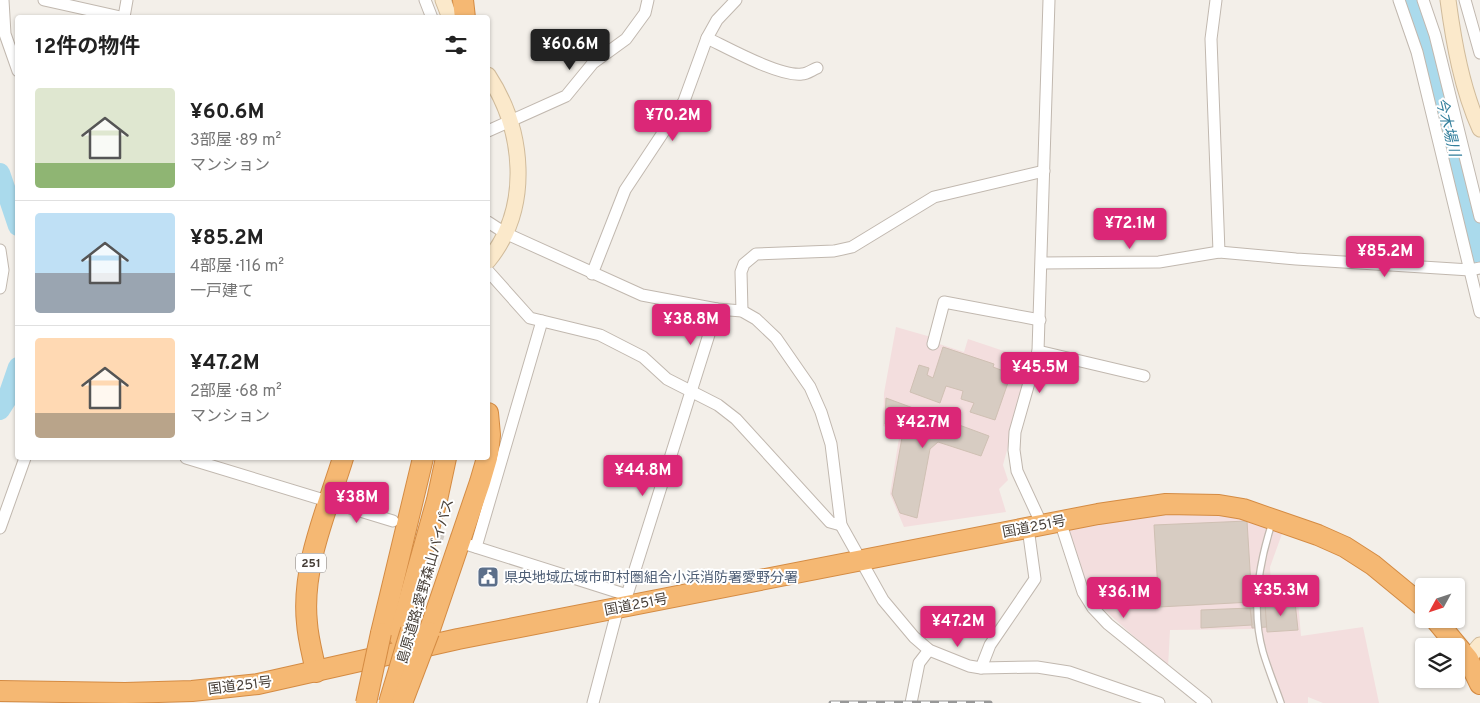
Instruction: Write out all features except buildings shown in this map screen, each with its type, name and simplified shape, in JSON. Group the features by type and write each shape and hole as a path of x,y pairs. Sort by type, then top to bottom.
{"highway":[{"path":"462,0 464,15"},
{"name":"251","path":"316,672 306,622 307,590 311,560 342,460"},
{"path":"402,703 405,633 424,460"},
{"name":"島原道路;愛野森山バイパス","path":"389,703 446,460"},
{"name":"島原道路;愛野森山バイパス","path":"379,703 405,633 448,502 458,460"},
{"path":"366,703 405,633 480,482 486,460"},
{"name":"国道251号","path":"0,691 125,693 192,691 258,684 624,603 1135,508 1176,504 1220,505 1273,519 1345,548 1373,565 1415,600"},
{"path":"1446,628 1474,652 1480,684"}],"street":[{"path":"2,0 5,34 15,62"},
{"path":"44,0 115,15"},
{"path":"125,15 127,0"},
{"path":"425,0 431,15"},
{"path":"443,0 449,15"},
{"path":"490,130 566,96 593,63 626,39 645,13 648,0"},
{"path":"592,274 625,190 684,101 707,38 717,20 736,0"},
{"path":"1049,0 1038,352 1015,432 1014,450 1017,471 1043,525 1093,608 1108,624 1206,703"},
{"path":"1216,0 1211,40 1219,252"},
{"path":"1398,0 1417,52 1474,269 1480,312"},
{"path":"1423,0 1435,35 1480,217"},
{"path":"1448,0 1459,62 1471,110 1480,129"},
{"path":"1465,0 1480,53"},
{"path":"707,38 785,72 804,74 816,68"},
{"path":"490,78 511,121 518,150 518,178 514,206 505,233 497,250 490,259"},
{"path":"742,311 741,272 744,264 756,254 834,251 852,247 934,197 1044,171"},
{"path":"490,223 505,233 642,295 717,309 742,311 756,319 776,338 810,387 821,412 831,444 841,525 860,560 898,619 929,650 969,666 981,668 1037,667 1069,672 1160,703"},
{"path":"0,250 3,270 0,288"},
{"path":"1042,263 1158,262 1219,252 1296,259 1474,269"},
{"path":"490,273 530,318 600,335 643,357 667,379 718,405 736,419 830,522 841,525"},
{"path":"933,344 944,302 1040,320"},
{"path":"593,703 717,309"},
{"path":"542,321 473,546 624,603"},
{"path":"1038,352 1144,376"},
{"path":"0,528 24,460"},
{"path":"192,460 393,521"},
{"path":"981,668 990,645 1035,579 1043,525"},
{"path":"911,703 919,663 929,650"}],"lane":[{"path":"1273,519 1263,552 1258,578 1259,634 1263,652 1281,703"}],"shaded area":[{"path":"896,327 931,337 930,341 964,352 968,339 1031,360 1003,465 1008,480 999,489 1006,512 904,527 890,494 900,432 883,426 884,393"},
{"path":"1190,512 1247,519 1283,531 1270,567 1272,603 1298,601 1301,636 1363,627 1379,703 1323,703 1308,697 1308,703 1279,703 1258,646 1255,629 1170,630 1168,667 1099,605 1090,592 1080,570 1068,527 1153,514"}],"waterway":[{"name":"今木場川","path":"1412,0 1425,35 1480,255"},
{"path":"0,173 15,217"},
{"path":"0,410 7,399 15,376"}],"tunnel":[{"path":"402,524 465,543"}],"railway":[{"path":"831,703 990,703"}],"place":[{"name":"県央地域広域市町村圏組合小浜消防署愛野分署","path":"488,577"}]}
